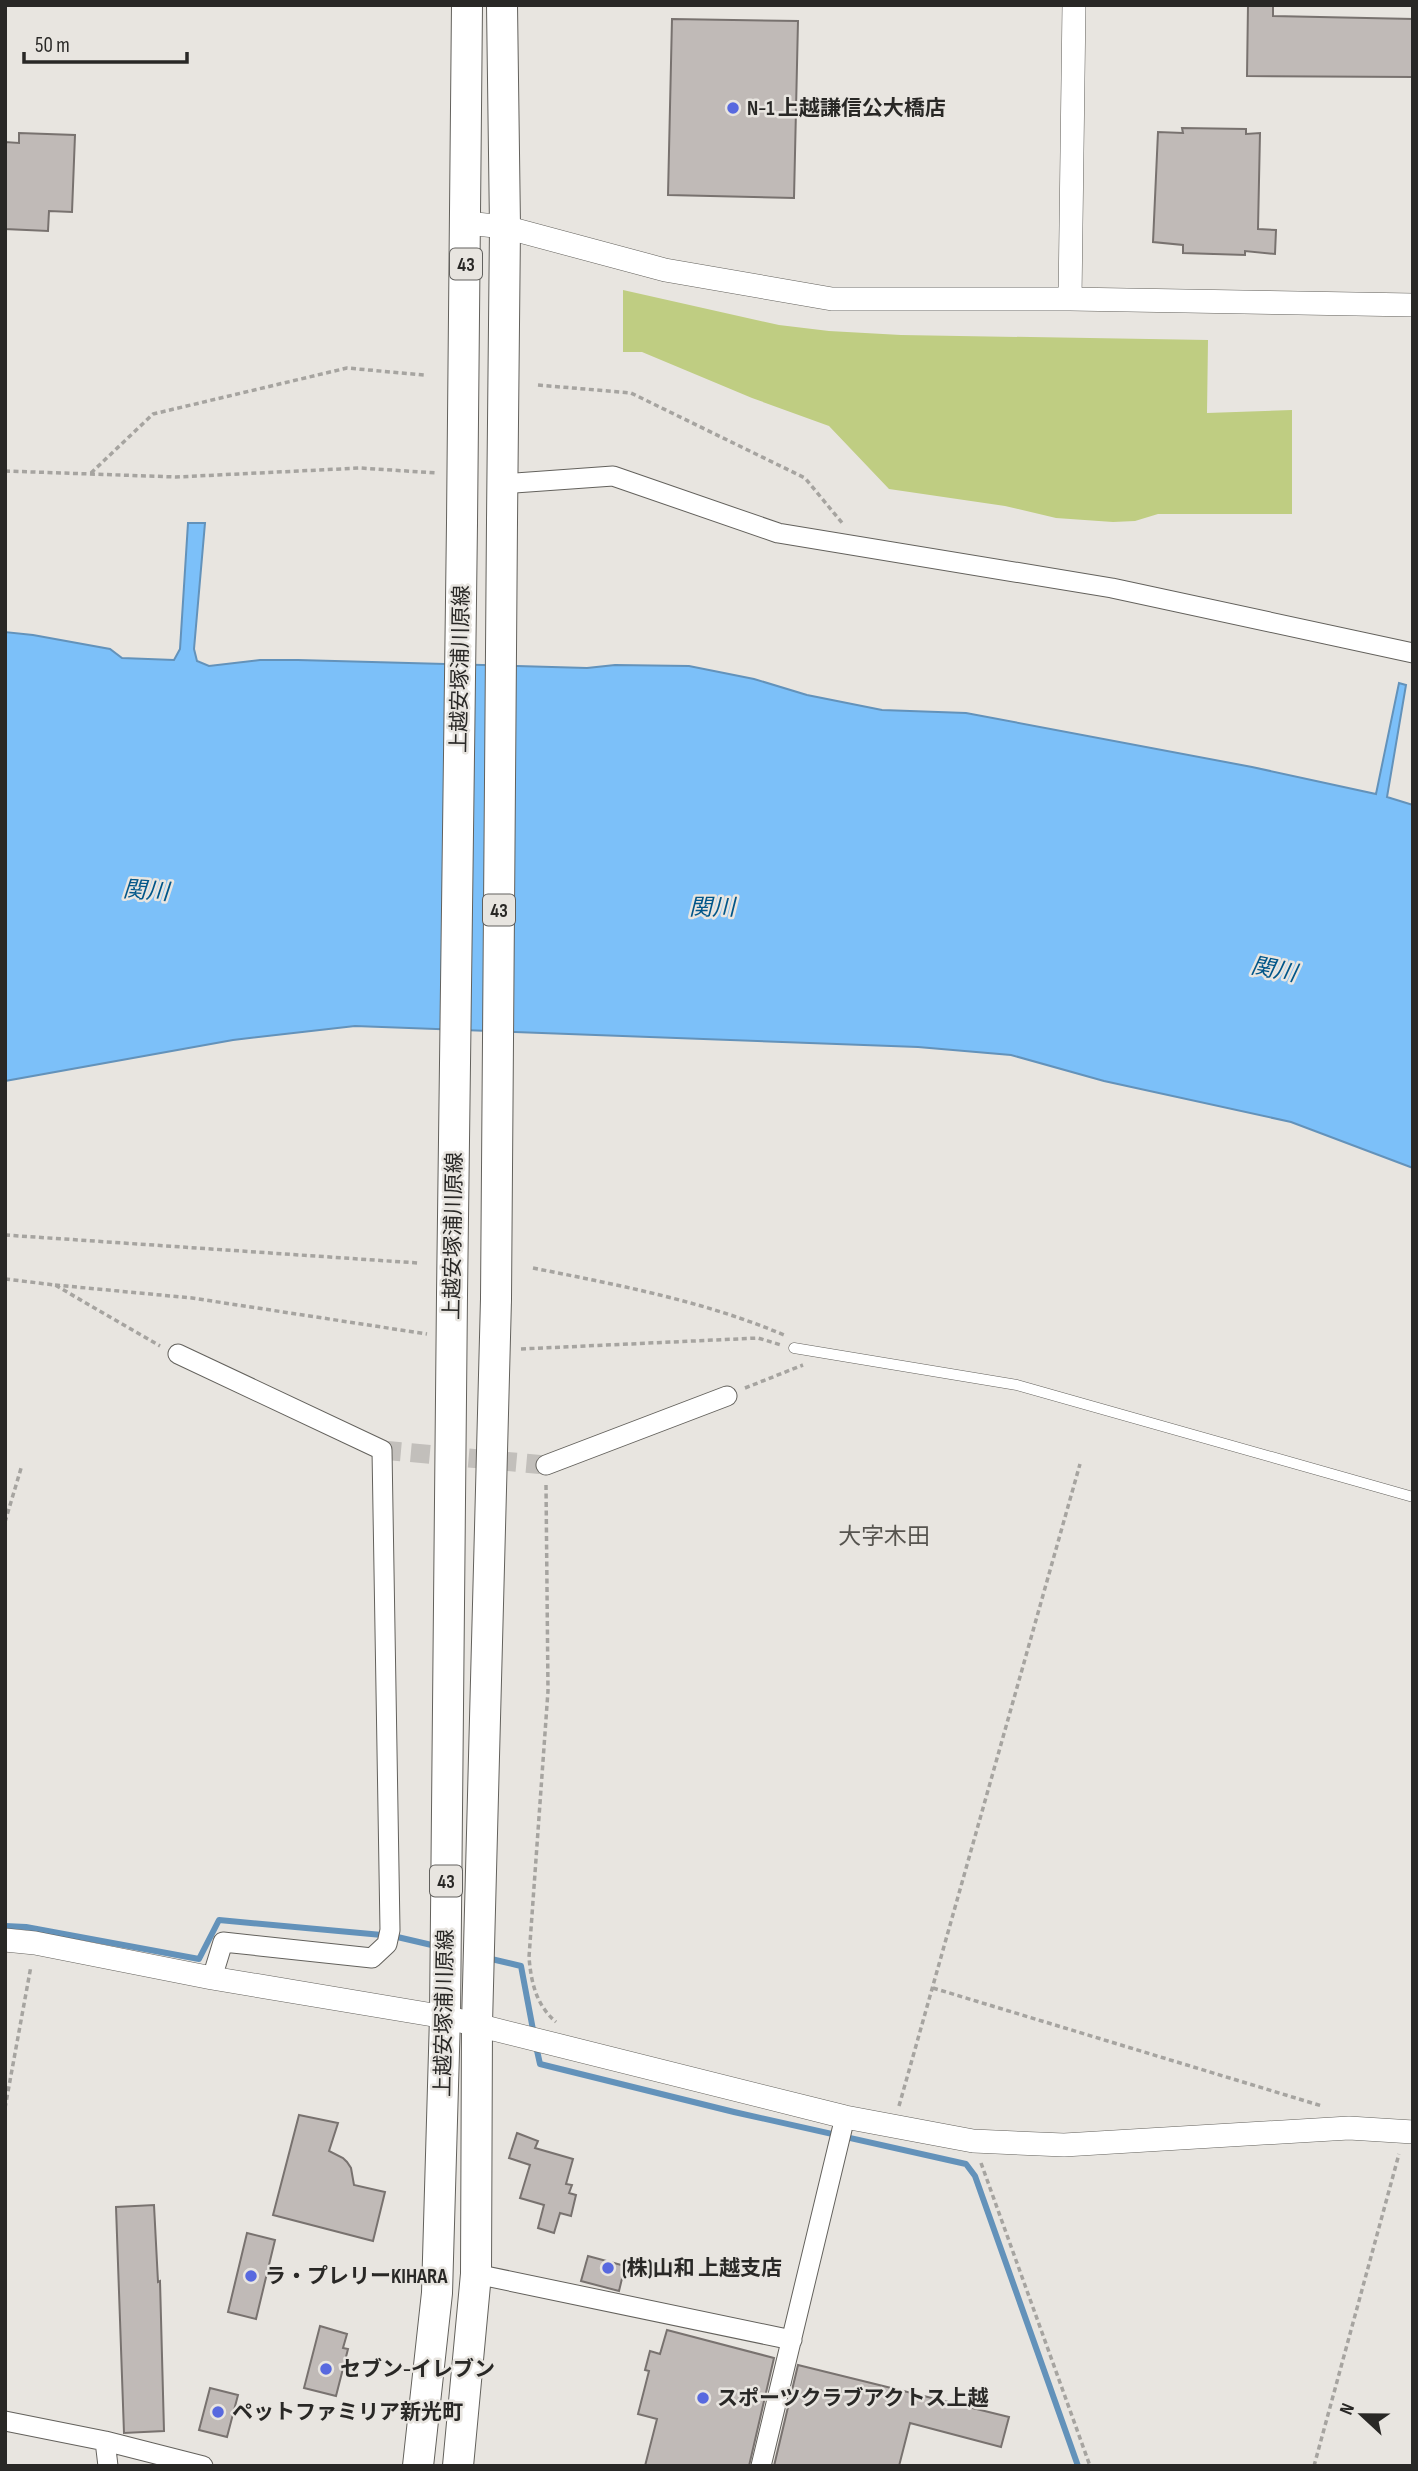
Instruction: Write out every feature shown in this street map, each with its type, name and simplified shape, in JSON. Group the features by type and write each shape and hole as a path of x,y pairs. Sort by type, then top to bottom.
{"main road":[{"name":"上越安塚浦川原線","path":"418,2466 438,2293 444,2017 467,223 467,5"},
{"name":"上越安塚浦川原線","path":"458,2466 476,2274 479,2090 477,2024 496,1299 505,227 502,5"}],"street":[{"path":"1070,299 1074,5"},
{"path":"467,223 505,227 665,270 832,299 1413,304"},
{"path":"502,484 613,476 778,533 1112,588 1413,653"},
{"path":"178,1354 382,1450 390,1930 387,1944 372,1958 223,1942 212,1978"},
{"path":"546,1465 727,1396"},
{"path":"5,1940 35,1943 212,1978 444,2017 845,2118 973,2141 1064,2145 1322,2129 1409,2132"},
{"path":"761,2466 845,2118"},
{"path":"476,2274 792,2340"},
{"path":"5,2421 105,2441 203,2466"},
{"path":"105,2441 108,2466"}],"lane":[{"path":"794,1348 1017,1385 1413,1497"}],"path":[{"path":"91,473 153,414 347,368 424,375"},
{"path":"538,384 631,393 805,478 862,547"},
{"path":"5,471 176,477 360,468 462,474"},
{"path":"5,1235 418,1263"},
{"path":"533,1268 634,1288 745,1319 785,1336 780,1345"},
{"path":"5,1279 192,1298 452,1338"},
{"path":"55,1285 152,1342 178,1354"},
{"path":"494,1351 758,1338 794,1348"},
{"path":"727,1396 805,1364 811,1352"},
{"path":"893,2127 1080,1464"},
{"path":"5,1522 22,1465"},
{"path":"546,1465 548,1691 529,1957 536,1996 558,2024"},
{"path":"5,2108 35,1943"},
{"path":"933,1988 1326,2107"},
{"path":"1314,2466 1409,2132"},
{"path":"973,2141 1090,2466"}],"green space":[{"path":"623,290 779,325 829,331 901,335 1208,340 1207,413 1292,410 1292,514 1158,514 1135,521 1113,522 1056,518 1005,506 889,489 829,426 752,398 642,352 623,352"}],"water":[{"name":"関川","path":"188,523 205,523 194,649 197,661 209,666 260,660 298,660 587,668 615,665 689,666 882,710 966,713 1252,767 1376,794 1399,683 1406,685 1387,797 1413,805 1413,1168 1291,1122 1104,1081 1011,1055 918,1047 355,1026 233,1040 5,1081 5,632 110,649 122,658 174,660 180,649"}],"building":[{"path":"1248,5 1273,5 1273,16 1413,19 1413,77 1247,76"},
{"name":"N-1 上越謙信公大橋店","path":"672,19 798,21 794,198 668,195"},
{"path":"1182,128 1246,129 1246,134 1260,133 1258,229 1276,230 1275,254 1245,251 1245,255 1183,253 1183,245 1153,242 1158,132 1183,133"},
{"path":"19,133 75,135 72,212 49,211 48,231 5,229 5,142 19,143"},
{"path":"299,2115 338,2123 329,2151 347,2162 354,2185 385,2192 373,2241 273,2215"},
{"path":"517,2133 538,2141 535,2148 573,2159 566,2184 572,2185 569,2193 576,2195 571,2216 560,2213 554,2233 538,2228 544,2205 520,2198 530,2165 509,2158"},
{"path":"154,2205 158,2282 160,2281 164,2431 124,2433 116,2207"},
{"name":"ラ・プレリーKIHARA","path":"247,2233 275,2240 256,2319 228,2312"},
{"name":"(株)山和 上越支店","path":"588,2256 625,2266 619,2291 581,2281"},
{"name":"セブン-イレブン","path":"320,2326 347,2334 343,2348 348,2349 336,2396 304,2388"},
{"name":"スポーツクラブアクトス上越","path":"667,2330 774,2358 749,2466 645,2466 657,2419 638,2414 649,2371 645,2370 650,2351 660,2354"},
{"path":"798,2365 1009,2417 1001,2447 910,2423 899,2466 774,2466"},
{"name":"ペットファミリア新光町","path":"210,2388 238,2395 227,2437 199,2430"}],"waterway":[{"path":"5,1926 26,1927 199,1959 219,1920 393,1936 436,1946"},
{"path":"487,1958 521,1966 534,2035"},
{"path":"536,2046 540,2064 734,2112 966,2164 975,2176 1078,2466"}],"tunnel":[{"path":"382,1450 546,1465"}],"place":[{"name":"N-1 上越謙信公大橋店","path":"733,108"},
{"name":"(株)山和 上越支店","path":"608,2268"},
{"name":"ラ・プレリーKIHARA","path":"251,2276"},
{"name":"セブン-イレブン","path":"326,2369"},
{"name":"スポーツクラブアクトス上越","path":"703,2398"},
{"name":"ペットファミリア新光町","path":"218,2412"}],"district":[{"name":"大字木田","path":"884,1536"}]}
